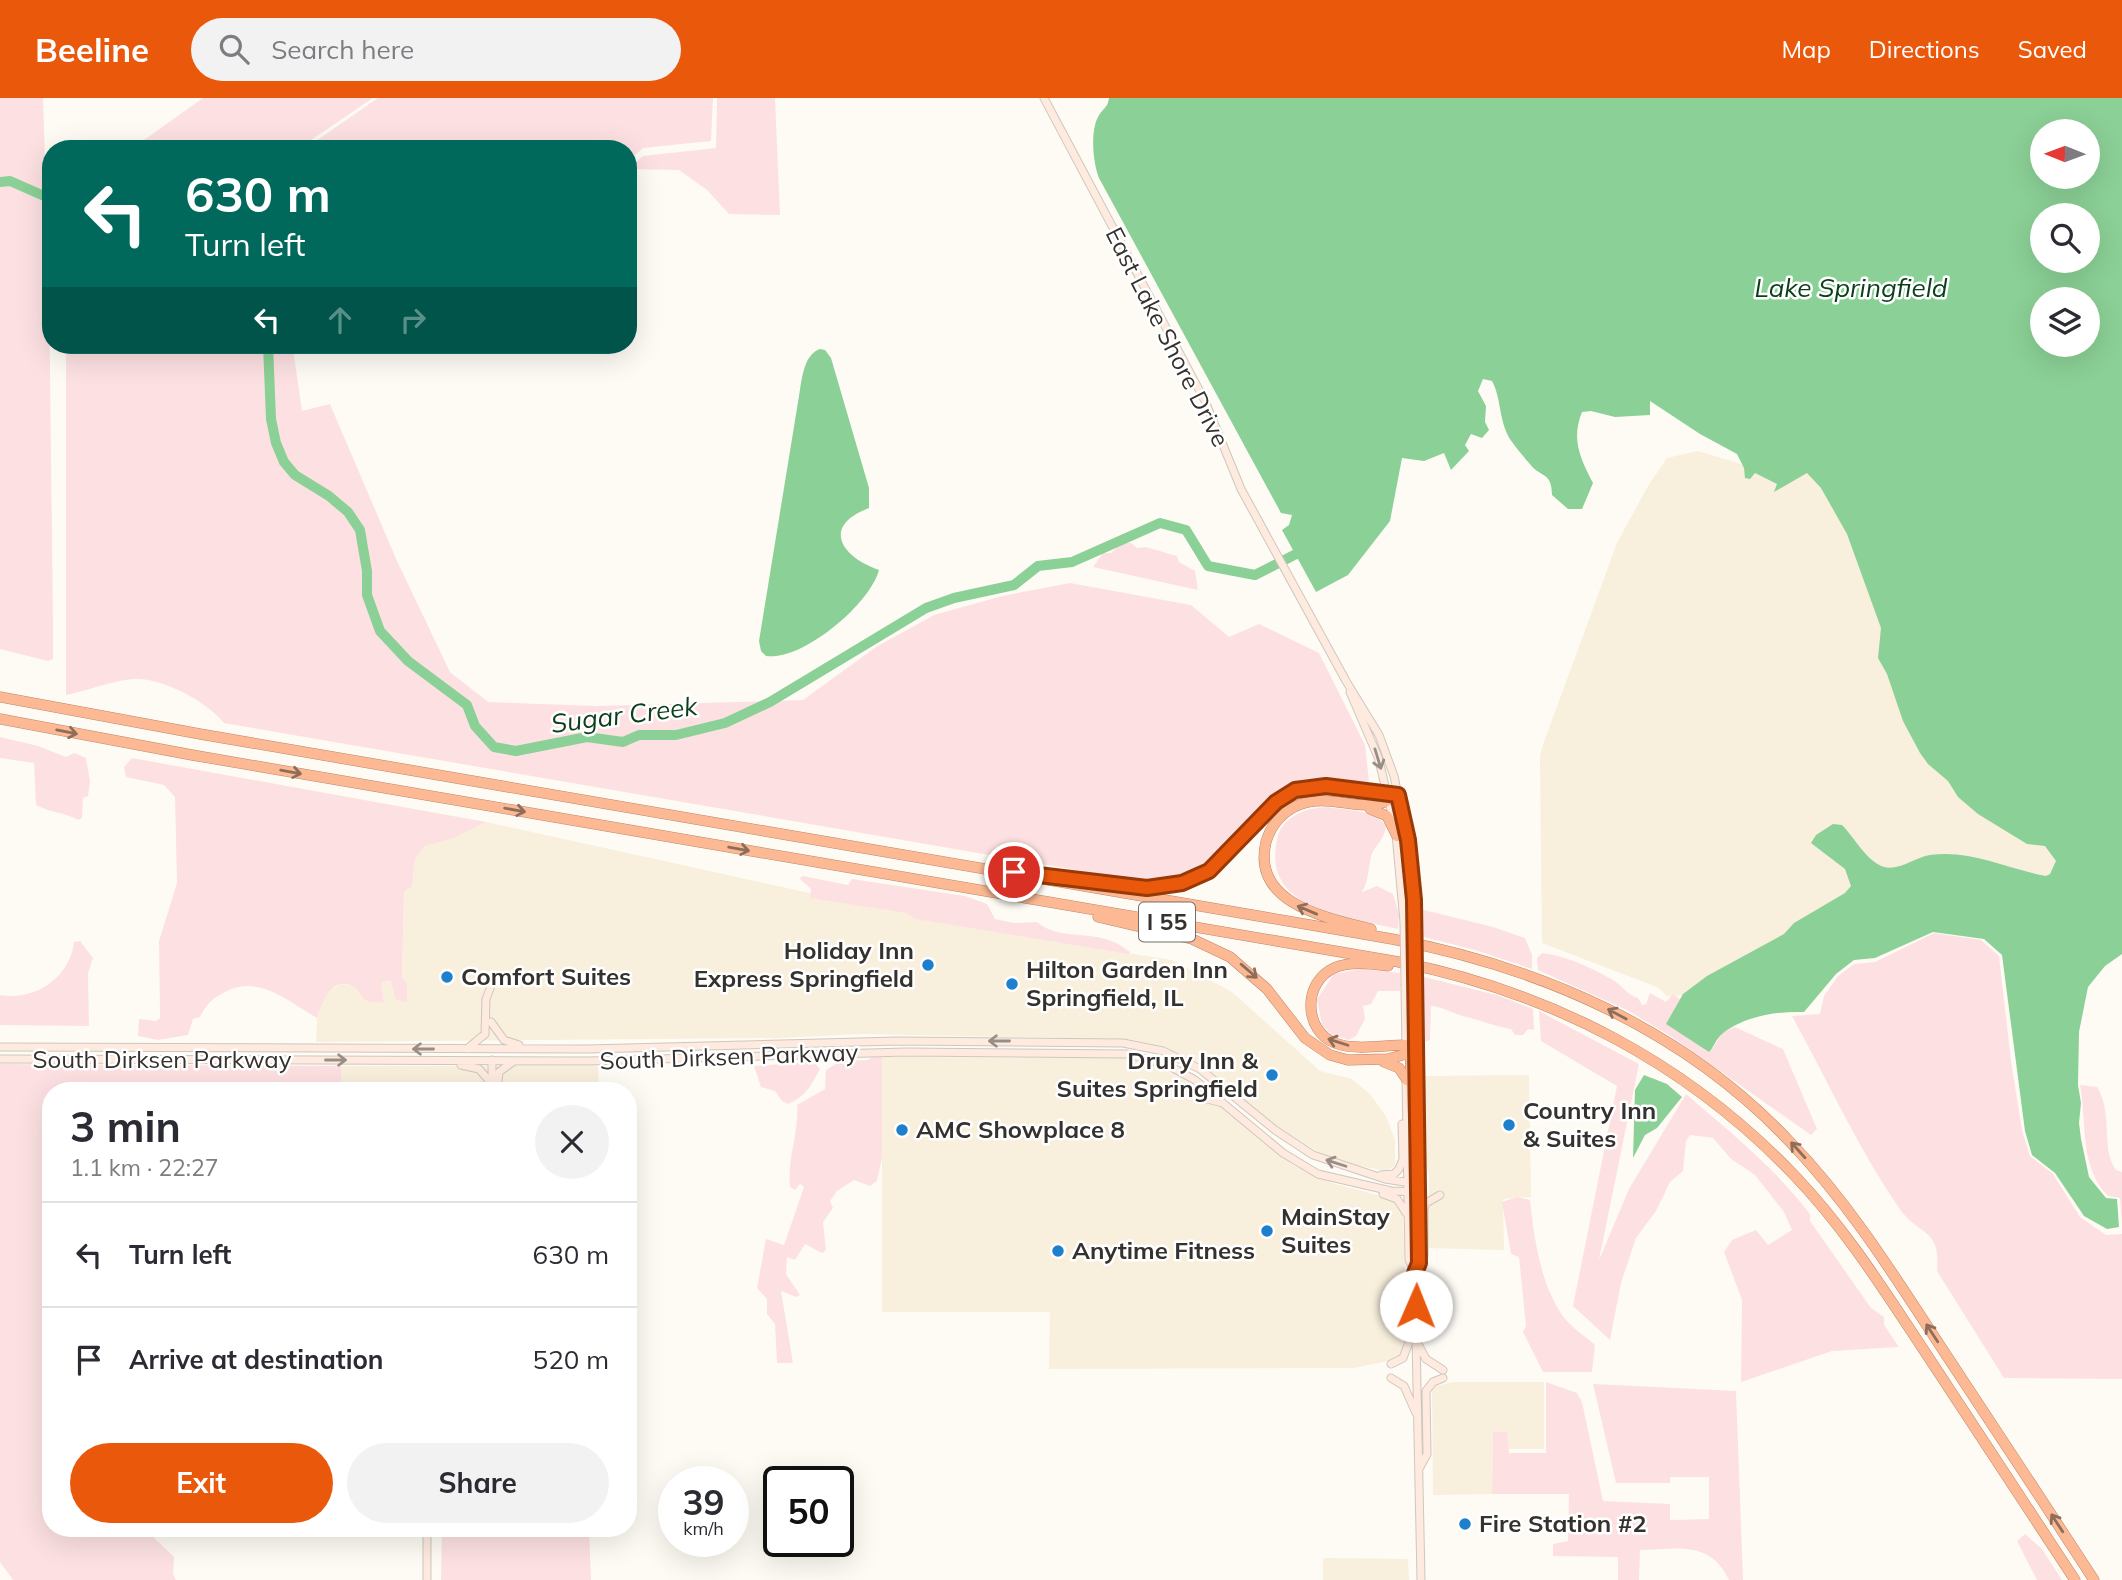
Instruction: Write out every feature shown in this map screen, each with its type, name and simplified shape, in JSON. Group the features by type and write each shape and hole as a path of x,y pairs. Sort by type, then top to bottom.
{"highway":[{"name":"I 55","path":"0,697 186,732 1392,939 1492,961 1575,993 1640,1026 1723,1082 1783,1134 1835,1193 1877,1250 2094,1580"},
{"name":"I 55","path":"0,719 192,755 1388,960 1496,986 1588,1023 1657,1062 1728,1113 1787,1167 1863,1258 2075,1580"},
{"path":"989,870 1089,879 1147,888 1166,887 1209,871 1276,802 1295,790 1326,786 1392,796"},
{"path":"1392,796 1371,806 1325,800 1295,806 1284,813 1272,827 1265,855 1270,878 1288,901 1315,914 1384,933 1445,945 1466,955"},
{"path":"1325,800 1383,813 1390,820 1396,836"},
{"path":"1023,897 1163,930 1218,950 1257,979 1319,1053 1334,1060 1394,1064 1406,1080"},
{"path":"1407,1049 1347,1046 1324,1037 1310,1010 1312,992 1320,979 1340,966 1367,964 1496,986"},
{"path":"1305,1038 1324,1052 1340,1059 1388,1059 1407,1049 1416,1036"},
{"path":"1407,1049 1417,1137"}],"main road":[{"name":"East Lake Shore Drive","path":"1044,98 1205,401 1241,489 1346,681 1392,796"},
{"path":"1392,796 1405,922 1409,1260 1415,1273"},
{"path":"1392,796 1408,840 1414,925 1419,1263"},
{"path":"466,1049 485,1034 486,999 491,986"},
{"path":"491,1022 508,1043 558,1049"},
{"name":"South Dirksen Parkway","path":"0,1045 558,1049 898,1041 1132,1044 1163,1051 1200,1069 1305,1151 1332,1163 1419,1188"},
{"name":"South Dirksen Parkway","path":"0,1059 516,1061 906,1052 1114,1053 1147,1058 1174,1068 1195,1080 1299,1164 1329,1177 1391,1191 1408,1187"},
{"path":"419,1060 438,1065 475,1067 489,1082"},
{"path":"492,1060 494,1082"},
{"path":"496,1082 499,1072 516,1061"},
{"path":"1207,1099 1226,1104"},
{"path":"1379,1175 1394,1174 1402,1164 1402,1115 1407,1104"},
{"path":"1329,1177 1342,1184 1397,1199 1409,1219"},
{"path":"1420,1580 1415,1273 1424,1256 1424,1209 1426,1203 1440,1195"},
{"path":"1391,1364 1403,1358 1416,1325"},
{"path":"1416,1342 1426,1359 1443,1374 1426,1391 1427,1454 1418,1471"},
{"path":"1391,1378 1405,1388 1418,1420"},
{"path":"427,1537 427,1580"}],"shaded area":[{"path":"0,98 43,98 42,354 50,354 53,659 48,661 0,649"},
{"path":"203,98 373,98 311,140 144,140"},
{"path":"378,98 713,98 711,141 643,148 637,154 637,140 317,140"},
{"path":"717,98 775,98 780,215 729,214 707,190 679,170 637,169 637,161 643,156 716,148"},
{"path":"66,354 294,354 302,411 330,404 397,561 450,672 488,702 597,706 803,700 876,647 934,615 1002,596 1070,583 1191,605 1229,637 1259,624 1319,653 1365,745 1369,781 1363,784 1314,779 1295,782 1275,794 1211,858 1193,871 1172,879 1146,882 224,723 207,707 185,693 148,680 120,681 66,695"},
{"path":"1698,451 1757,469 1810,467 2065,847 2055,886 1692,995 1667,996 1657,987 1542,943 1540,755 1544,742 1617,543 1648,486 1667,458"},
{"path":"1121,543 1131,543 1137,548 1146,547 1177,556 1179,562 1195,571 1198,590 1093,567 1103,553 1111,553"},
{"path":"0,737 38,746 66,757 74,753 86,758 90,781 88,796 83,798 82,818 78,820 36,805 34,763 0,758"},
{"path":"132,758 486,822 452,839 425,846 415,858 412,886 404,892 402,978 407,983 407,1002 396,1000 391,981 381,982 384,1003 367,1001 353,986 337,985 328,994 317,1018 274,992 251,986 239,987 211,1001 200,1017 193,1019 188,1035 158,1040 138,1036 139,1019 156,1021 160,1018 159,941 177,883 175,797 164,785 126,777 124,767"},
{"path":"1325,807 1367,813 1381,820 1386,826 1372,853 1362,892 1377,886 1393,894 1399,914 1398,929 1332,914 1311,906 1294,895 1281,880 1275,861 1281,829 1296,815"},
{"path":"486,822 814,894 1058,942 1172,960 1232,992 1320,1071 1352,1079 1370,1094 1386,1116 1395,1140 1395,1166 1385,1171 1348,1163 1317,1151 1278,1127 1199,1063 1162,1046 1128,1039 861,1034 778,1038 316,1042 317,1018 331,989 341,984 351,985 367,1001 384,1002 381,981 407,983 402,978 404,892 412,886 415,858 425,846 452,839"},
{"path":"803,876 848,885 852,879 965,896 987,904 995,919 1014,923 1037,922 1058,932 1106,939 1130,952 1129,954 916,919 907,913 810,898 811,889 799,878"},
{"path":"1420,909 1525,938 1532,955 1532,969 1475,950 1420,936"},
{"path":"1934,933 1981,940 1999,956 2011,1061 2022,1130 2030,1156 2053,1174 2080,1217 2106,1235 2122,1234 2122,1379 2004,1378 1937,1271 1936,1247 1932,1239 1899,1208 1884,1185 1856,1138 1792,1016 1820,1014 1824,996 1838,976 1854,964 1875,962"},
{"path":"80,941 93,958 88,973 89,1026 0,1025 0,995 26,994 49,984 66,966 74,942"},
{"path":"1542,953 1571,960 1599,972 1638,998 1642,1005 1646,1004 1650,993 1666,1002 1673,994 1680,999 1667,1024 1713,1048 1722,1033 1735,1027 1783,1049 1817,1129 1811,1135 1669,1035 1627,1010 1538,970 1537,958"},
{"path":"1361,969 1400,973 1400,991 1378,991 1371,1004 1363,1006 1365,1019 1356,1036 1349,1040 1331,1034 1322,1025 1317,999 1334,974"},
{"path":"1420,976 1497,995 1533,1009 1534,1030 1528,1029 1523,1035 1515,1035 1511,1029 1431,1006 1430,1040 1424,1042"},
{"path":"1539,1011 1639,1064 1599,1260 1629,1189 1686,1094 1751,1151 1796,1197 1871,1308 1884,1317 1884,1325 1899,1347 1832,1351 1741,1382 1742,1300 1724,1252 1732,1240 1756,1230 1768,1245 1792,1230 1784,1212 1755,1175 1731,1159 1713,1138 1690,1135 1686,1141 1683,1171 1670,1182 1656,1211 1636,1238 1621,1283 1610,1340 1573,1306 1617,1086 1541,1041"},
{"path":"882,1057 1123,1058 1161,1066 1188,1080 1293,1165 1335,1184 1393,1199 1403,1211 1406,1313 1403,1351 1388,1361 1354,1368 1049,1369 1050,1312 882,1312"},
{"path":"882,1057 882,1158 877,1181 870,1186 854,1180 837,1191 830,1201 833,1208 823,1222 826,1250 822,1253 805,1244 795,1260 787,1257 786,1274 800,1295 796,1297 781,1291 793,1363 777,1363 775,1324 767,1314 767,1299 757,1288 766,1239 784,1245 804,1187 800,1184 795,1190 790,1187 797,1105 825,1089 826,1070 840,1061 867,1060"},
{"path":"815,1063 820,1069 799,1098 788,1104 782,1101 775,1091 761,1087 754,1066"},
{"path":"0,1064 341,1066 342,1082 42,1082 42,1537 153,1537 174,1557 173,1574 176,1580 13,1580 0,1562"},
{"path":"341,1066 598,1066 599,1082 342,1082"},
{"path":"1529,1075 1531,1197 1503,1199 1504,1250 1428,1248 1429,1175 1424,1160 1423,1076"},
{"path":"2080,1085 2097,1087 2102,1098 2111,1161 2116,1170 2122,1172 2122,1223 2120,1198 2108,1196 2092,1172 2086,1144"},
{"path":"1517,1197 1530,1200 1540,1263 1557,1308 1569,1323 1595,1345 1592,1372 1543,1372 1523,1332 1526,1326 1519,1257 1511,1254 1502,1202"},
{"path":"1453,1382 1544,1382 1544,1449 1508,1449 1507,1431 1493,1432 1492,1494 1433,1495 1432,1387"},
{"path":"1546,1382 1577,1393 1582,1402 1603,1501 1670,1504 1670,1520 1709,1519 1709,1477 1670,1477 1670,1483 1616,1483 1593,1384 1736,1391 1743,1580 1729,1580 1712,1558 1692,1550 1640,1550 1639,1580 1618,1580 1618,1557 1553,1556 1553,1544 1568,1541 1569,1494 1492,1494 1493,1432 1507,1431 1509,1453 1546,1453"},
{"path":"2025,1534 2042,1549 2062,1580 2037,1580 2017,1541"},
{"path":"442,1537 589,1537 591,1580 441,1580"},
{"path":"1323,1559 1408,1559 1409,1580 1323,1580"}],"water":[{"name":"Lake Springfield","path":"1109,98 2122,98 2122,954 2105,966 2088,987 2079,1032 2078,1085 2081,1103 2079,1123 2089,1177 2106,1198 2117,1199 2119,1227 2107,1229 2084,1216 2055,1173 2032,1155 2025,1131 2002,955 1984,939 1933,932 1875,958 1854,960 1836,974 1804,1012 1783,1012 1740,1023 1722,1034 1709,1052 1666,1024 1683,994 1707,976 1784,934 1794,923 1845,893 1851,886 1845,869 1811,843 1816,835 1833,824 1842,825 1866,855 1878,864 1890,868 1925,856 1945,854 1974,857 2046,876 2050,874 2056,861 2045,846 2027,844 1978,814 1958,797 1948,781 1928,764 1920,753 1903,721 1887,674 1878,658 1881,628 1847,534 1821,488 1807,473 1774,492 1777,484 1755,473 1750,479 1745,478 1744,468 1737,454 1700,434 1650,401 1650,415 1615,417 1591,411 1582,412 1577,431 1578,448 1593,483 1582,509 1568,509 1552,495 1548,478 1533,468 1512,442 1504,427 1492,381 1483,379 1478,391 1486,406 1485,422 1489,430 1482,438 1471,434 1465,445 1469,451 1451,470 1444,453 1424,461 1402,458 1390,521 1348,575 1316,592 1282,530 1289,525 1292,515 1281,513 1099,178 1093,139 1098,117"},
{"path":"825,350 831,358 869,488 869,508 845,523 841,532 842,541 855,557 879,570 863,598 833,628 798,649 781,655 766,656 761,651 759,641 801,383 807,362 814,352"},
{"path":"1644,1075 1667,1084 1682,1097 1657,1128 1645,1135 1633,1158 1635,1090"}],"waterway":[{"name":"Sugar Creek","path":"0,182 10,181 42,195"},
{"name":"Sugar Creek","path":"268,354 271,419 276,443 284,462 295,475 329,496 348,512 360,530 367,571 367,595 380,631 408,661 467,705 475,726 494,747 516,751 587,737 623,742 639,735 676,735 725,723 770,702 926,608 954,598 1014,585 1038,566 1072,562 1160,523 1186,530 1208,566 1255,575 1300,552"}],"place":[{"name":"Holiday Inn Express Springfield","path":"928,965"},
{"name":"Comfort Suites","path":"447,977"},
{"name":"Hilton Garden Inn Springfield, IL","path":"1012,984"},
{"name":"Drury Inn & Suites Springfield","path":"1272,1075"},
{"name":"Country Inn & Suites","path":"1509,1125"},
{"name":"AMC Showplace 8","path":"902,1130"},
{"name":"MainStay Suites","path":"1267,1231"},
{"name":"Anytime Fitness","path":"1058,1251"},
{"name":"Fire Station #2","path":"1465,1524"}],"route":[{"path":"1014,872 1147,888 1166,887 1209,871 1220,863 1276,802 1295,790 1326,786 1398,795 1408,840 1414,900 1419,1192 1416,1306"}]}
